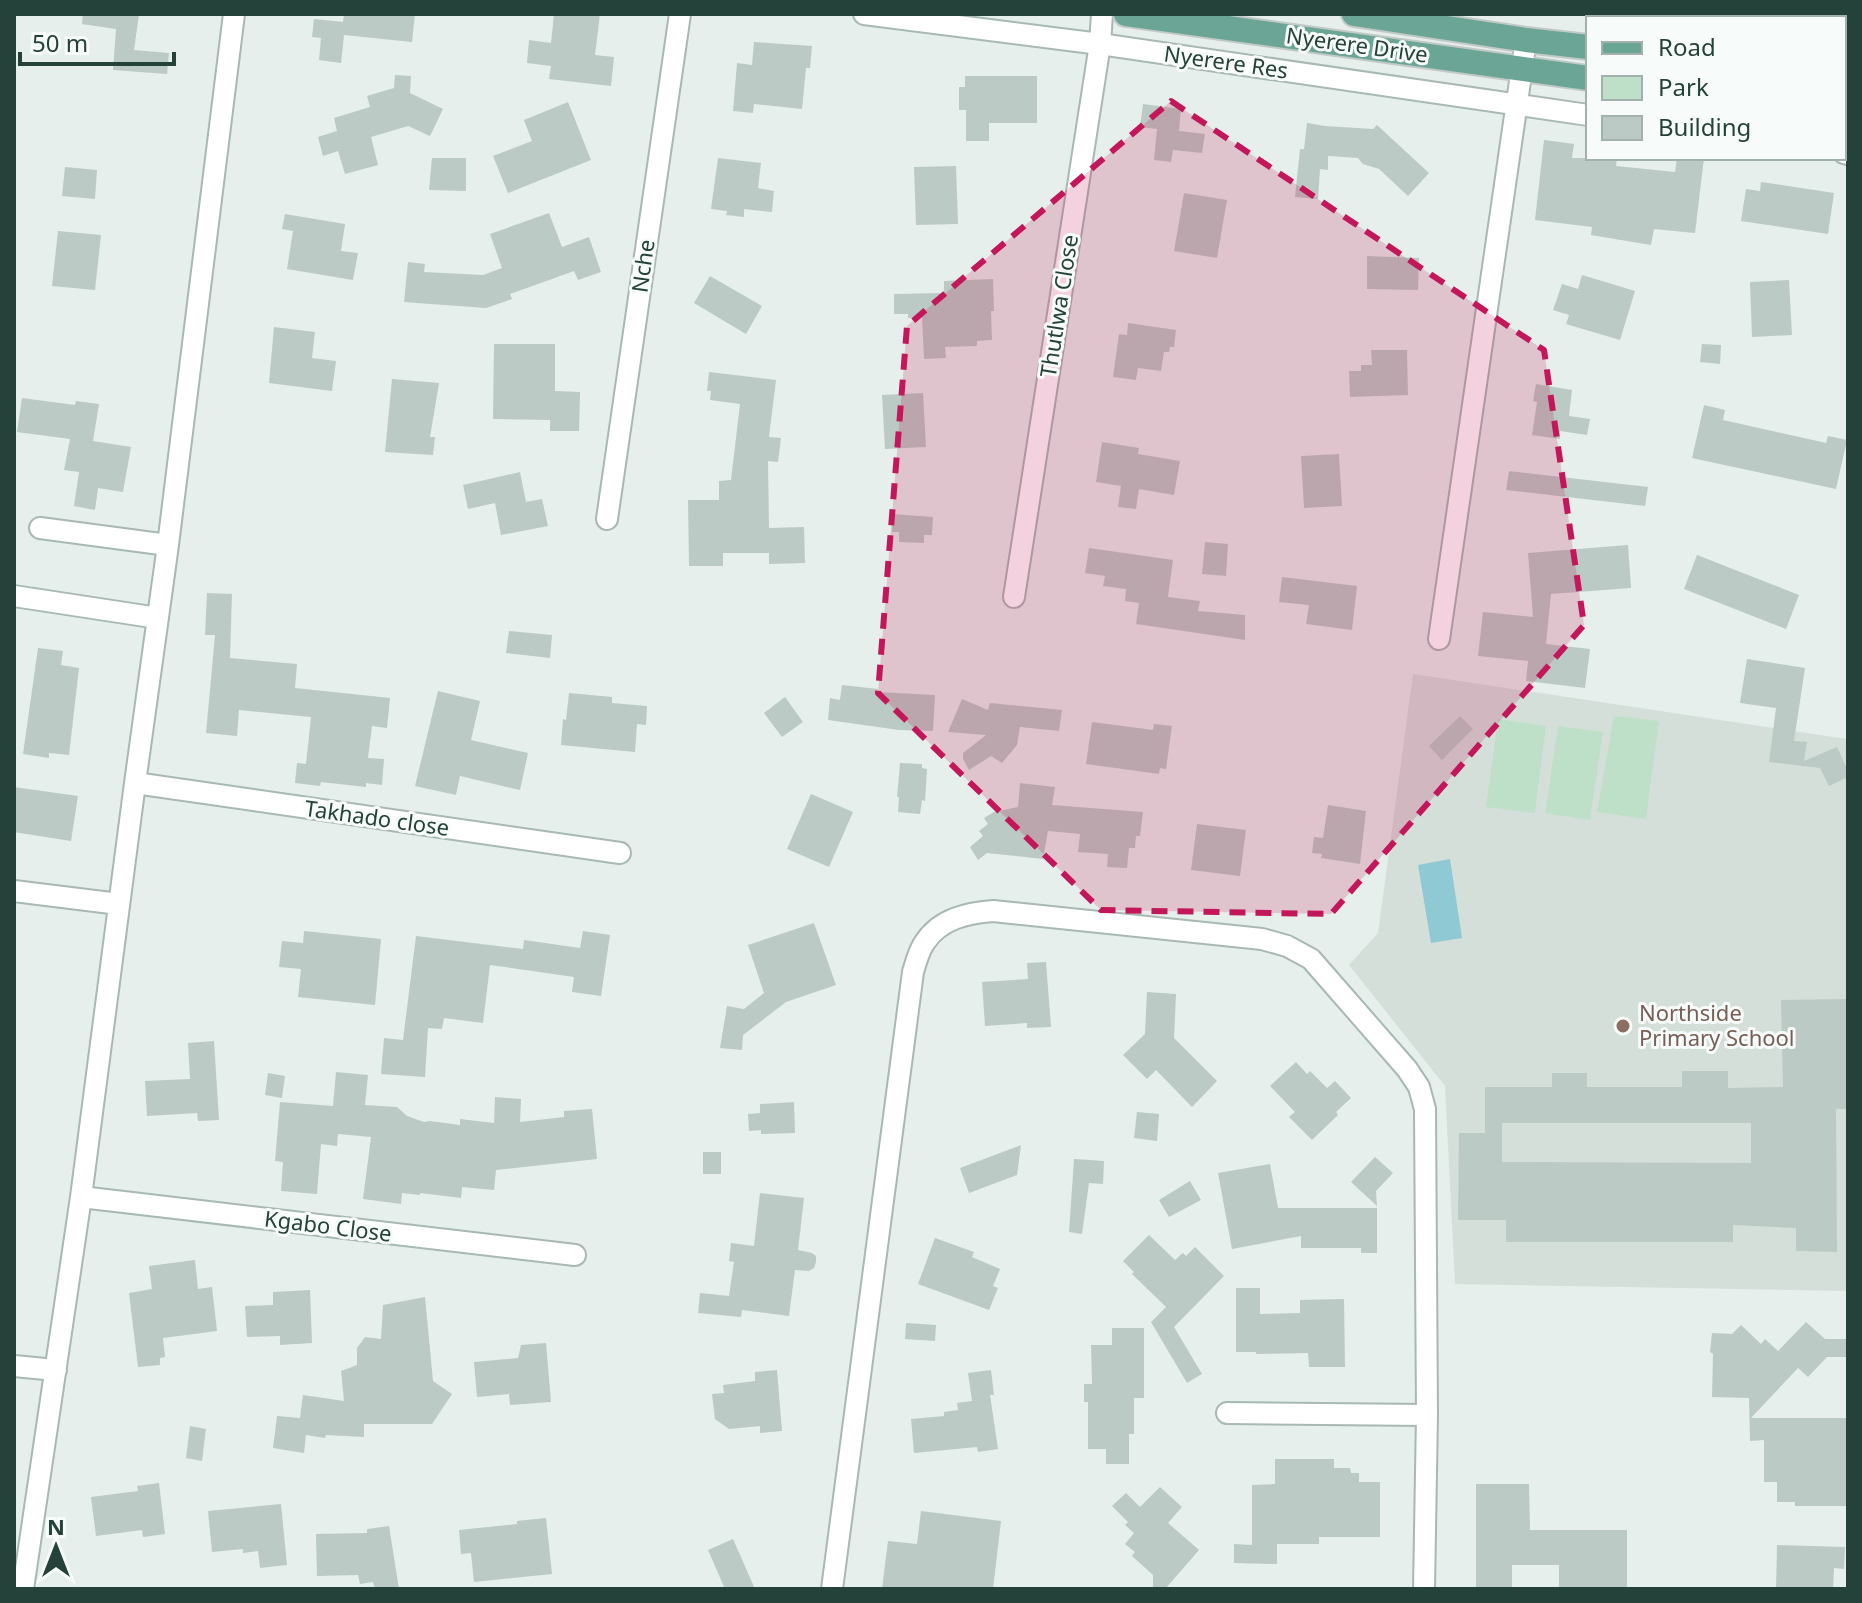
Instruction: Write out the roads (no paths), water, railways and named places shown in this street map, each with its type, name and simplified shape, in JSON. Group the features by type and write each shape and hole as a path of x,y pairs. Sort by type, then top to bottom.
{"main road":[{"name":"Nyerere Drive","path":"1126,14 1586,78"},
{"name":"Nyerere Drive","path":"1354,14 1586,47"}],"street":[{"path":"23,1589 81,1197 168,545 234,14"},
{"name":"Nche","path":"607,519 680,14"},
{"name":"Nyerere Res","path":"864,14 1100,44 1586,115"},
{"name":"Thutlwa Close","path":"1014,597 1100,44 1102,14"},
{"path":"1439,639 1526,40"},
{"path":"40,528 168,545"},
{"path":"14,596 158,618"},
{"name":"Takhado close","path":"135,783 620,853"},
{"path":"14,891 119,904"},
{"path":"832,1589 913,972 923,944 937,927 968,913 993,911 1262,939 1287,946 1311,959 1407,1069 1419,1087 1425,1109 1427,1415 1424,1589"},
{"name":"Kgabo Close","path":"81,1197 575,1255"},
{"path":"14,1366 56,1370"},
{"path":"1227,1413 1427,1415"}],"water":[{"path":"1450,859 1462,938 1431,943 1418,865"}],"place":[{"name":"Northside Primary School","path":"1623,1026"}]}
